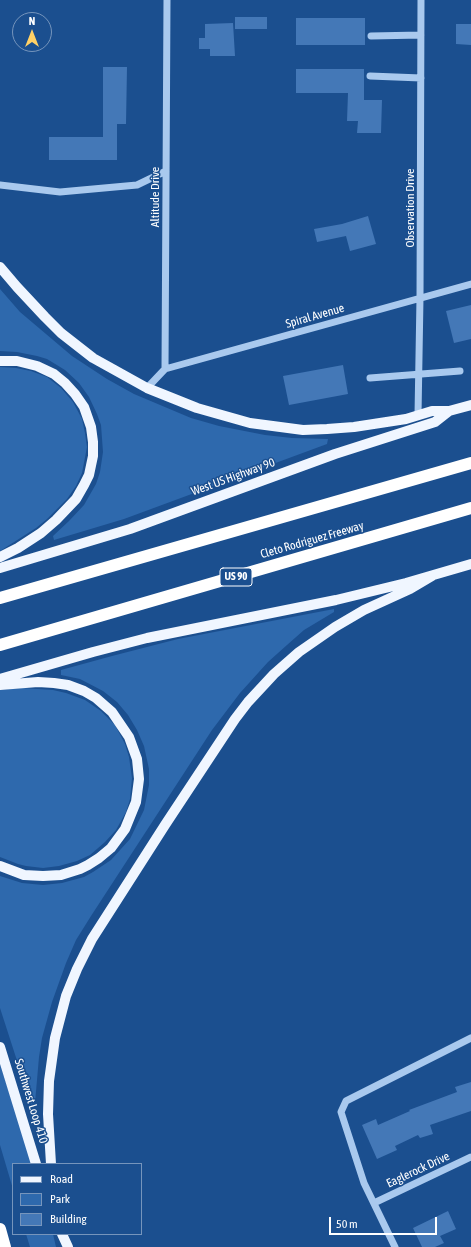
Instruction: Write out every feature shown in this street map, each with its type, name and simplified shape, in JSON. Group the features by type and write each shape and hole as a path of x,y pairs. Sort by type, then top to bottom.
{"highway":[{"path":"0,598 471,463"},
{"name":"Cleto Rodriguez Freeway","path":"0,645 471,508"},
{"path":"0,1228 6,1247"}],"main road":[{"path":"0,266 31,304 93,358 147,388 190,406 250,423 290,429 354,427 418,416 432,411 449,411"},
{"path":"0,361 17,361 33,364 50,372 65,383 84,407 91,428 93,442 93,456 89,475 76,499 41,533 18,548 0,557"},
{"name":"West US Highway 90","path":"0,568 130,529 335,454 435,422 449,411 471,405"},
{"path":"0,679 147,638 319,604 432,576 471,564"},
{"path":"51,1163 48,1114 50,1070 56,1033 68,991 81,960 98,929 164,825 235,719 257,691 282,667 308,645 344,621 384,600 410,590 432,576"},
{"path":"0,685 38,682 54,683 75,688 96,698 112,712 129,737 136,759 139,779 136,802 125,829 111,848 88,865 61,875 43,876 24,875 0,866"},
{"name":"Southwest Loop 410","path":"0,1046 36,1163"},
{"path":"62,1235 68,1247"},
{"path":"68,1235 72,1247"}],"street":[{"name":"Altitude Drive","path":"165,369 167,0"},
{"name":"Observation Drive","path":"418,416 421,0"},
{"path":"371,36 421,35"},
{"path":"370,76 421,78"},
{"path":"0,185 60,192 137,185 166,171"},
{"name":"Spiral Avenue","path":"165,369 471,284"},
{"path":"147,388 165,369"},
{"path":"370,378 460,372"},
{"path":"395,1247 364,1183 341,1112 346,1101 471,1038"},
{"name":"Eaglerock Drive","path":"374,1203 471,1157"}],"green space":[{"path":"0,289 20,312 72,356 107,379 134,394 191,418 219,426 265,435 292,438 328,439 327,444 124,519 54,540 53,536 84,505 96,484 100,472 103,452 101,425 89,397 79,383 65,370 47,359 37,356 17,352 0,351"},
{"path":"0,367 31,371 47,377 61,388 73,402 82,419 87,447 82,473 76,486 67,499 36,528 0,551"},
{"path":"334,609 334,612 304,630 287,645 268,662 240,693 212,730 76,940 52,1002 42,1038 35,1103 31,1104 0,1008 0,876 22,883 43,885 62,883 84,877 93,872 111,860 130,839 144,810 149,785 149,769 144,746 128,715 117,702 103,691 80,679 61,675 61,670 178,639"},
{"path":"22,688 53,690 85,700 101,711 115,725 125,744 129,757 132,778 130,799 126,812 116,830 90,855 77,861 59,866 43,868 26,866 0,857 0,690"},
{"path":"0,1064 32,1163 12,1163 12,1186 0,1145"},
{"path":"26,1235 53,1235 56,1247 30,1247"}],"building":[{"path":"235,17 267,17 267,29 235,29"},
{"path":"296,18 365,18 365,45 296,45"},
{"path":"233,23 235,56 210,56 210,49 199,49 199,38 205,38 205,24"},
{"path":"456,24 471,24 471,45 456,44"},
{"path":"103,67 127,67 126,124 117,124 117,160 49,160 49,137 103,137"},
{"path":"296,69 364,69 364,100 382,100 381,133 357,133 358,121 347,121 348,93 296,93"},
{"path":"368,216 376,244 350,251 346,236 317,242 314,229 342,224"},
{"path":"471,305 471,339 454,343 446,311"},
{"path":"343,365 348,394 289,405 283,376"},
{"path":"471,1082 471,1111 430,1125 433,1134 420,1138 418,1135 395,1146 397,1150 377,1159 362,1125 376,1119 378,1125 410,1111 409,1110 457,1092 455,1087"},
{"path":"448,1211 456,1229 440,1236 444,1243 435,1247 422,1247 413,1228"}]}
